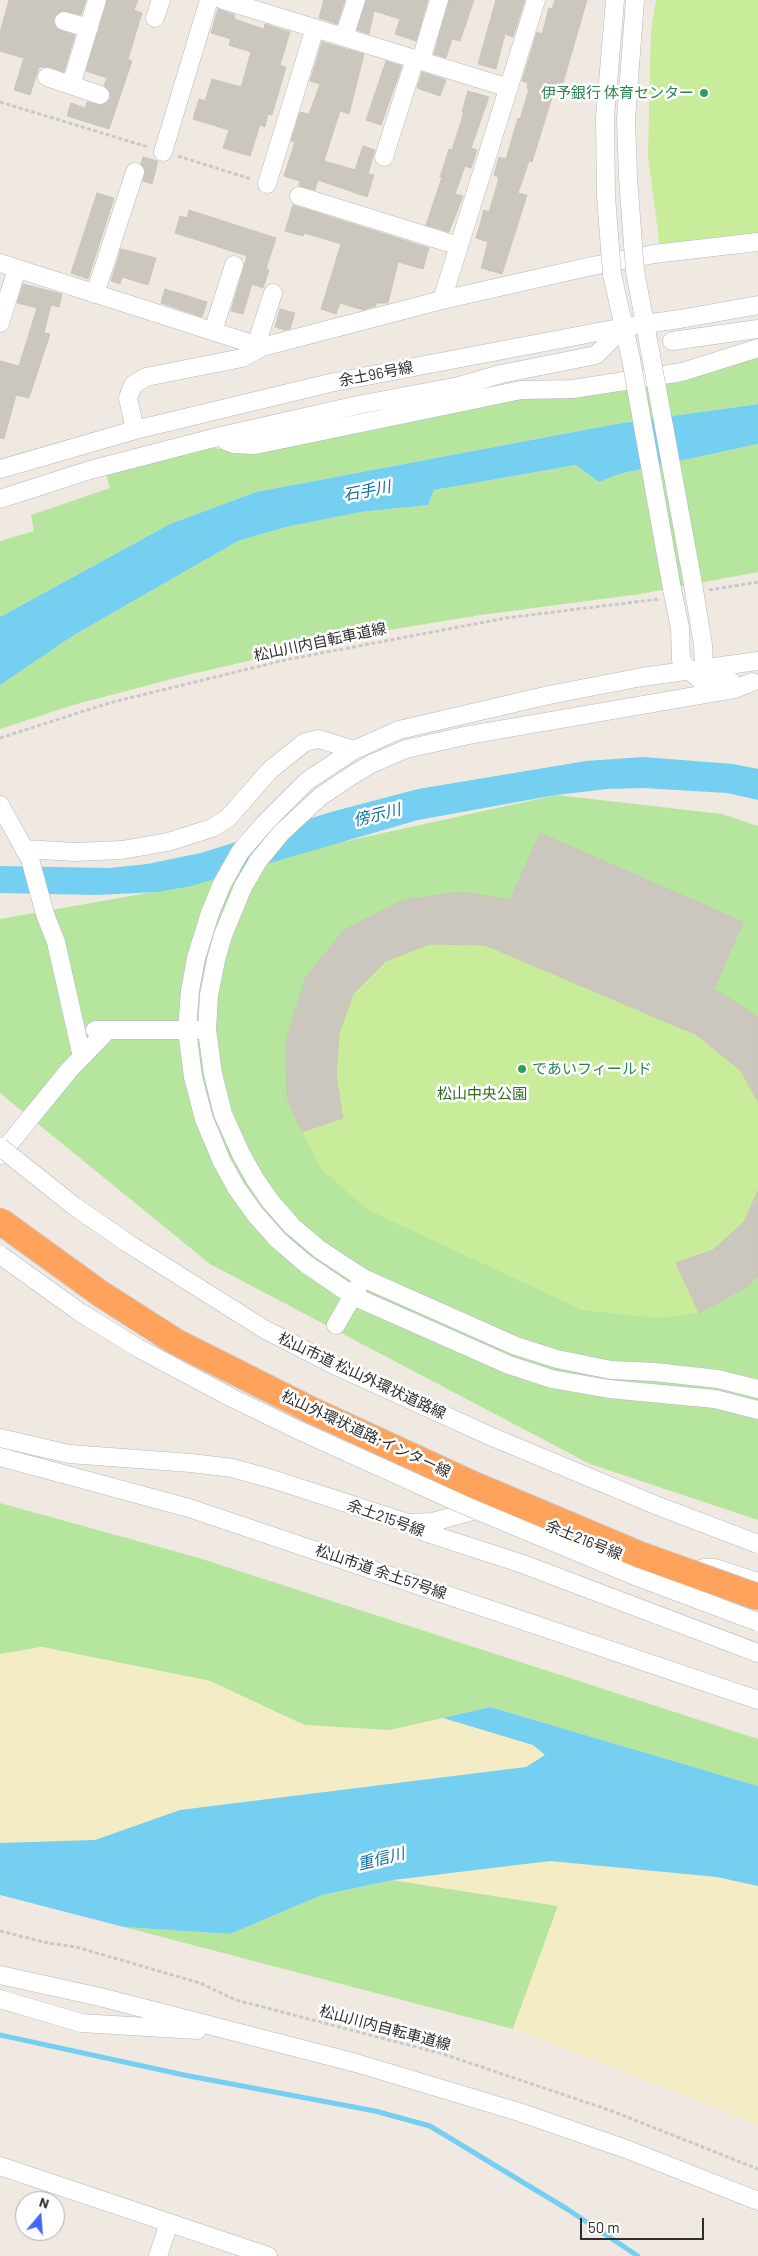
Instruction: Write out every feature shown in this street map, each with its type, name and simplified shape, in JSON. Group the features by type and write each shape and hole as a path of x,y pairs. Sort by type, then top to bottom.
{"highway":[{"name":"松山外環状道路;インター線","path":"0,1221 101,1294 176,1342 311,1410 474,1485 640,1555 758,1597"}],"street":[{"path":"70,85 97,0"},
{"path":"155,18 161,0"},
{"path":"163,152 209,0"},
{"path":"223,0 241,2 315,28 509,88"},
{"path":"344,37 356,0"},
{"path":"384,157 439,0"},
{"path":"442,300 536,0"},
{"path":"615,0 605,118 606,196 612,274 631,360 680,628 681,660 697,672 719,683 755,682"},
{"path":"635,0 626,119 635,271 704,645 697,672 681,697"},
{"path":"64,21 88,28"},
{"path":"267,184 315,28"},
{"path":"46,77 100,95"},
{"path":"95,294 135,172"},
{"path":"299,196 459,246"},
{"path":"135,430 128,398 133,385 146,377 242,358 259,346 442,300 645,256 758,242"},
{"path":"0,263 259,346"},
{"path":"218,364 223,348 216,332 234,265"},
{"path":"0,323 17,269"},
{"path":"259,346 273,293"},
{"name":"余土96号線","path":"0,469 135,430 330,383 624,327 758,305"},
{"path":"0,499 90,470 221,436 596,355 624,327"},
{"path":"672,341 758,329"},
{"path":"221,436 226,441 234,444 256,445 521,390 573,389 682,372 758,348"},
{"path":"642,677 659,668 670,658 680,628"},
{"path":"704,645 716,658 738,663"},
{"path":"758,660 697,672 642,677 549,694 399,730 354,750 308,781 265,823 240,852 222,884 210,913 196,958 190,990 187,1030 193,1077 204,1119 222,1162 237,1189 255,1214 278,1240 306,1264 353,1296 509,1365 552,1379 609,1389 715,1399 758,1410"},
{"path":"755,682 735,689 469,735 406,749 371,764 350,776 321,796 281,833 258,861 243,887 232,912 216,960 209,995 208,1030 213,1074 223,1114 241,1154 255,1178 271,1202 292,1226 319,1248 363,1278 516,1346 557,1359 611,1370 655,1372 718,1379 758,1389"},
{"path":"27,854 122,850 168,842 212,828 228,818 270,770 305,742 319,739 354,750"},
{"path":"0,805 27,854 56,942 82,1057"},
{"path":"76,1030 208,1030"},
{"path":"0,1155 82,1057 107,1031"},
{"name":"松山市道 松山外環状道路線","path":"0,1147 74,1206 129,1244 264,1329 334,1365 490,1436 649,1502 758,1544"},
{"path":"0,1255 81,1313 138,1348 232,1398 298,1430 464,1504 620,1570 758,1622"},
{"path":"336,1325 363,1278"},
{"name":"余土215号線","path":"0,1438 69,1454 232,1468 408,1523 427,1533 520,1563 758,1653"},
{"name":"松山市道 余土57号線","path":"0,1457 189,1508 758,1700"},
{"name":"余土216号線","path":"408,1523 433,1522 462,1513 495,1507 508,1510 667,1573 681,1573 695,1568 715,1568 758,1582"},
{"path":"0,1975 100,1997 356,2063 519,2112 626,2149 758,2201"},
{"path":"0,1999 81,2023 132,2025 181,2030 199,2030 209,2026"},
{"path":"0,2166 268,2256"},
{"path":"158,2256 169,2223"}],"path":[{"path":"718,589 758,582"},
{"name":"松山川内自転車道線","path":"0,738 109,703 285,660 506,618 651,600"},
{"name":"松山川内自転車道線","path":"0,1931 48,1943 76,1947 200,1983 236,2000 443,2054 612,2111 758,2169"}],"green space":[{"name":"伊予銀行 体育センター","path":"656,0 758,0 758,236 660,248 648,155 651,30"},
{"path":"758,354 758,404 616,424 256,492 170,524 0,617 0,541 34,531 31,515 110,488 106,474 213,448 249,453 532,396 577,394 681,382"},
{"path":"758,444 758,572 640,594 481,615 370,633 183,676 73,705 0,729 0,685 74,635 238,541 286,527 361,512 428,505 434,490 576,465 599,482 619,474"},
{"name":"松山中央公園","path":"556,795 722,814 758,826 758,1520 590,1464 210,1264 0,1093 0,919 176,888 338,843"},
{"name":"であいフィールド","path":"540,833 743,922 714,989 758,1017 758,1277 746,1287 699,1313 657,1318 582,1310 368,1210 322,1170 302,1132 287,1097 286,1040 306,977 344,930 403,900 461,892 510,900"},
{"path":"0,1503 199,1558 758,1739 758,1786 490,1707 389,1731 304,1725 210,1681 42,1647 0,1654"},
{"path":"393,1880 558,1906 513,2029 124,1927 230,1934 322,1895"}],"sand":[{"path":"42,1647 210,1681 304,1725 389,1730 443,1718 534,1745 545,1755 526,1767 180,1810 95,1840 3,1844 0,1843 0,1654"},
{"path":"550,1861 717,1877 758,1886 758,2126 725,2111 513,2029 558,1906 393,1880"}],"water":[{"name":"石手川","path":"758,404 758,444 619,474 599,482 576,465 434,490 428,505 361,512 286,527 238,541 74,635 0,685 0,617 170,524 256,492 616,424"},
{"name":"傍示川","path":"643,757 733,764 758,769 758,800 727,793 643,788 607,789 556,795 418,820 191,886 158,892 95,895 0,893 0,866 110,868 147,864 201,853 331,812 418,789 586,761"},
{"name":"重信川","path":"490,1707 758,1786 758,1886 717,1877 550,1861 393,1880 322,1895 230,1934 124,1927 0,1895 0,1843 95,1840 180,1810 526,1767 545,1755 533,1745 443,1718"}],"building":[{"path":"9,0 86,0 81,15 62,11 54,18 54,24 57,29 75,35 64,72 50,67 39,67 30,95 14,90 24,58 0,51 0,33"},
{"path":"107,0 138,0 134,10 142,13 128,59 132,61 109,129 67,116 71,103 85,108 87,102 102,105 110,99 110,92 104,85 107,78 86,71"},
{"path":"324,0 345,0 337,24 319,18"},
{"path":"366,0 428,0 416,41 395,34 400,19 374,11 369,34 357,30"},
{"path":"449,0 474,0 460,41 452,39 446,58 434,54"},
{"path":"496,0 525,0 513,37 505,34 496,69 478,64"},
{"path":"555,0 587,0 560,93 554,91 532,162 529,161 518,193 527,195 502,274 481,268 488,242 476,238 484,210 489,212 498,182 498,177 494,175 499,157 506,159 529,89 527,88 528,83 522,81 537,32 542,34 549,8 552,9"},
{"path":"218,9 235,15 234,19 264,29 265,24 290,32 280,65 286,67 272,115 268,114 265,127 260,125 250,156 223,148 229,130 193,119 199,99 205,101 212,79 241,87 251,52 229,45 231,39 211,33"},
{"path":"322,42 364,54 349,114 340,111 324,161 355,170 363,146 375,150 368,174 374,175 367,197 318,180 315,190 299,186 300,181 284,176 295,142 291,141 300,112 309,114 320,84 310,81"},
{"path":"386,61 402,66 381,125 366,120"},
{"path":"422,72 446,80 440,96 417,88"},
{"path":"468,91 489,97 471,148 477,150 471,168 465,166 455,194 463,196 449,232 426,225 449,149 452,150 464,112 462,112"},
{"path":"143,157 158,161 152,184 143,181 145,170 141,164"},
{"path":"97,193 114,198 88,279 71,273"},
{"path":"293,205 429,248 423,269 398,262 388,303 376,303 376,306 363,310 340,303 336,314 321,309 341,244 304,233 303,236 285,231"},
{"path":"189,210 276,238 266,269 269,270 263,288 252,284 243,314 231,311 247,256 175,233 180,216 187,218"},
{"path":"121,249 156,258 148,285 122,277 120,284 111,281"},
{"path":"23,284 62,294 59,307 51,305 44,333 50,334 29,398 16,395 4,439 0,438 0,361 19,366 37,308 17,303"},
{"path":"165,289 207,302 202,317 161,303"},
{"path":"280,309 295,313 290,329 285,330 275,327"},
{"path":"540,833 743,922 714,989 758,1017 758,1102 741,1071 697,1035 485,945 430,944 386,961 353,994 339,1034 336,1077 343,1118 302,1132 287,1097 286,1040 306,977 344,930 403,900 461,892 510,900"},
{"path":"758,1191 758,1277 746,1287 699,1313 676,1263 713,1250 744,1222"}],"waterway":[{"path":"0,2035 184,2075 375,2111 430,2126 567,2209 638,2256"}],"place":[{"name":"伊予銀行 体育センター","path":"704,93"},
{"name":"であいフィールド","path":"522,1069"}]}
